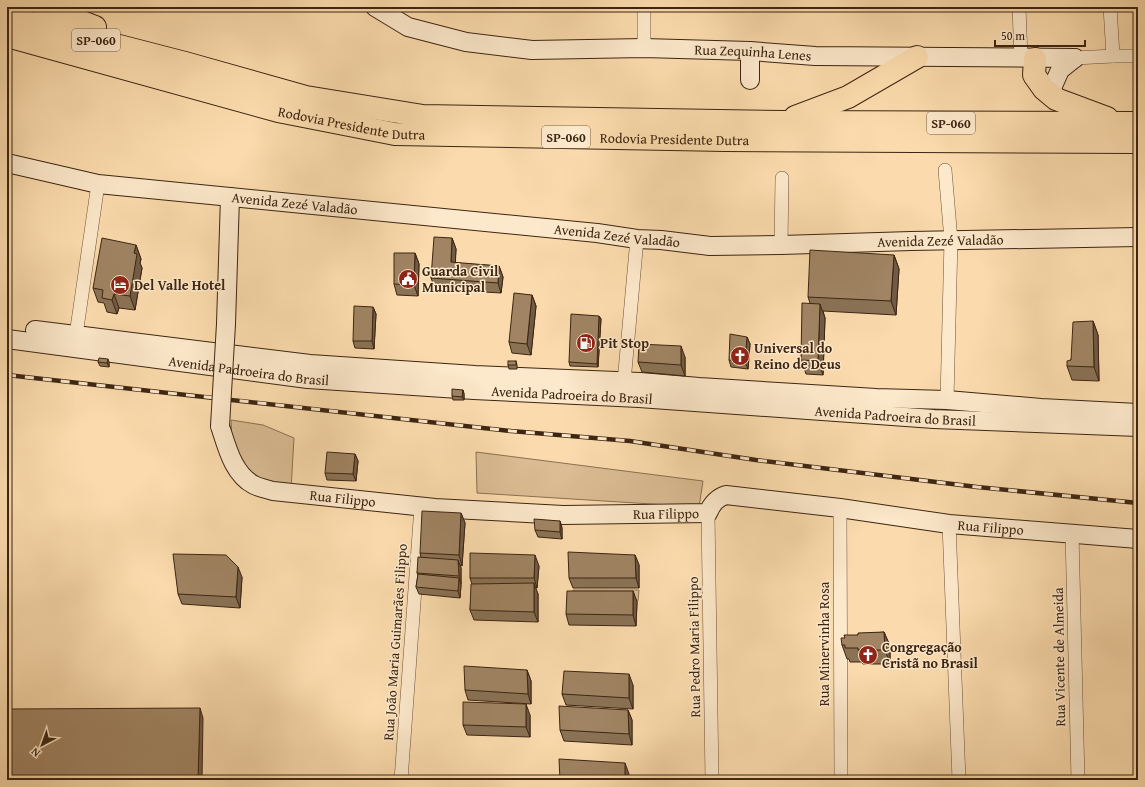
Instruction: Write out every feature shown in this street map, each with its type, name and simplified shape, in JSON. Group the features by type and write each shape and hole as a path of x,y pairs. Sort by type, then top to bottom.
{"highway":[{"path":"43,7 185,63"},
{"name":"Rodovia Presidente Dutra","path":"8,32 185,63 306,97 423,116 782,122 1129,123"},
{"name":"Rodovia Presidente Dutra","path":"8,32 278,111 395,134 733,140 1138,142"},
{"path":"782,122 848,97 917,57"},
{"path":"1028,58 1034,75 1044,89 1056,99 1129,123"}],"street":[{"name":"Rua Zequinha Lenes","path":"375,7 408,27 466,42 532,50 644,48 750,51 815,56 1028,58 1138,56"},
{"path":"644,7 644,48"},
{"path":"1020,7 1028,58"},
{"path":"1110,7 1113,56"},
{"path":"750,51 750,80"},
{"path":"1056,99 1052,88 1060,70 1075,58"},
{"name":"Avenida Zezé Valadão","path":"7,163 98,184 597,233 637,239 661,240 710,246 781,246 911,241 1138,237"},
{"path":"940,420 930,411 940,400 951,240 945,170"},
{"path":"781,246 782,178"},
{"path":"76,335 98,184"},
{"name":"Rua Filippo","path":"230,197 226,324 220,426 234,464 240,474 254,485 273,491 421,507 563,514 708,513 715,500 726,495 840,508 949,524 1138,539"},
{"path":"624,382 637,239"},
{"name":"Avenida Padroeira do Brasil","path":"7,327 310,364 876,398 940,400 1041,408 1138,412"},
{"name":"Avenida Padroeira do Brasil","path":"7,339 308,379 474,390 639,398 940,420 1138,427"},
{"name":"Rua João Maria Guimarães Filippo","path":"401,780 421,507"},
{"name":"Rua Minervinha Rosa","path":"840,508 840,780"},
{"name":"Rua Pedro Maria Filippo","path":"708,513 712,780"},
{"path":"949,524 959,780"},
{"name":"Rua Vicente de Almeida","path":"1072,533 1078,780"}],"shaded area":[{"path":"231,420 263,425 294,438 291,490 254,481 233,458"},
{"path":"476,452 703,481 699,507 477,493"},
{"path":"573,590 639,590 638,601 574,600"}],"building":[{"path":"434,237 452,238 451,262 499,266 498,283 431,278"},
{"name":"Del Valle Hotel","path":"102,238 136,245 134,253 137,254 130,296 114,294 112,300 102,298 103,290 93,288"},
{"path":"810,250 894,255 891,301 808,297"},
{"path":"394,253 415,253 414,285 394,284"},
{"path":"514,293 532,295 527,344 509,342"},
{"path":"802,303 820,304 818,361 801,360"},
{"path":"354,306 373,307 372,341 353,341"},
{"name":"Pit Stop","path":"571,314 599,316 597,364 569,362"},
{"path":"1093,321 1094,367 1067,366 1067,361 1071,360 1073,322"},
{"path":"730,334 747,337 745,362 729,360"},
{"path":"639,344 681,346 681,365 638,362"},
{"path":"99,358 108,359 107,363 98,362"},
{"path":"508,361 516,361 516,365 508,365"},
{"path":"452,389 463,390 462,397 452,396"},
{"path":"327,452 355,454 353,474 325,473"},
{"path":"422,511 461,513 459,555 420,553"},
{"path":"534,519 560,521 560,532 535,530"},
{"path":"568,552 635,555 636,578 569,578"},
{"path":"470,553 535,555 534,578 470,578"},
{"path":"173,554 226,555 238,567 236,597 178,594"},
{"path":"418,557 458,560 459,576 417,573"},
{"path":"418,574 459,578 458,591 416,587"},
{"path":"534,583 534,612 470,610 471,584"},
{"path":"567,591 633,591 633,615 566,614"},
{"path":"884,632 885,650 858,650 858,648 845,648 845,645 842,645 841,638 845,638 844,635"},
{"path":"464,666 527,670 528,694 465,690"},
{"path":"564,671 629,674 629,698 562,694"},
{"path":"463,702 526,704 526,727 463,725"},
{"path":"559,706 628,710 629,734 560,730"},
{"path":"200,708 198,780 7,780 7,709"},
{"path":"559,759 625,763 625,780 560,780"}],"railway":[{"path":"7,375 511,431 630,441 756,460 977,487 1138,503"}],"place":[{"name":"Guarda Civil Municipal","path":"408,279"},
{"name":"Del Valle Hotel","path":"120,285"},
{"name":"Pit Stop","path":"586,343"},
{"name":"Universal do Reino de Deus","path":"740,356"},
{"name":"Congregação Cristã no Brasil","path":"868,655"}]}
